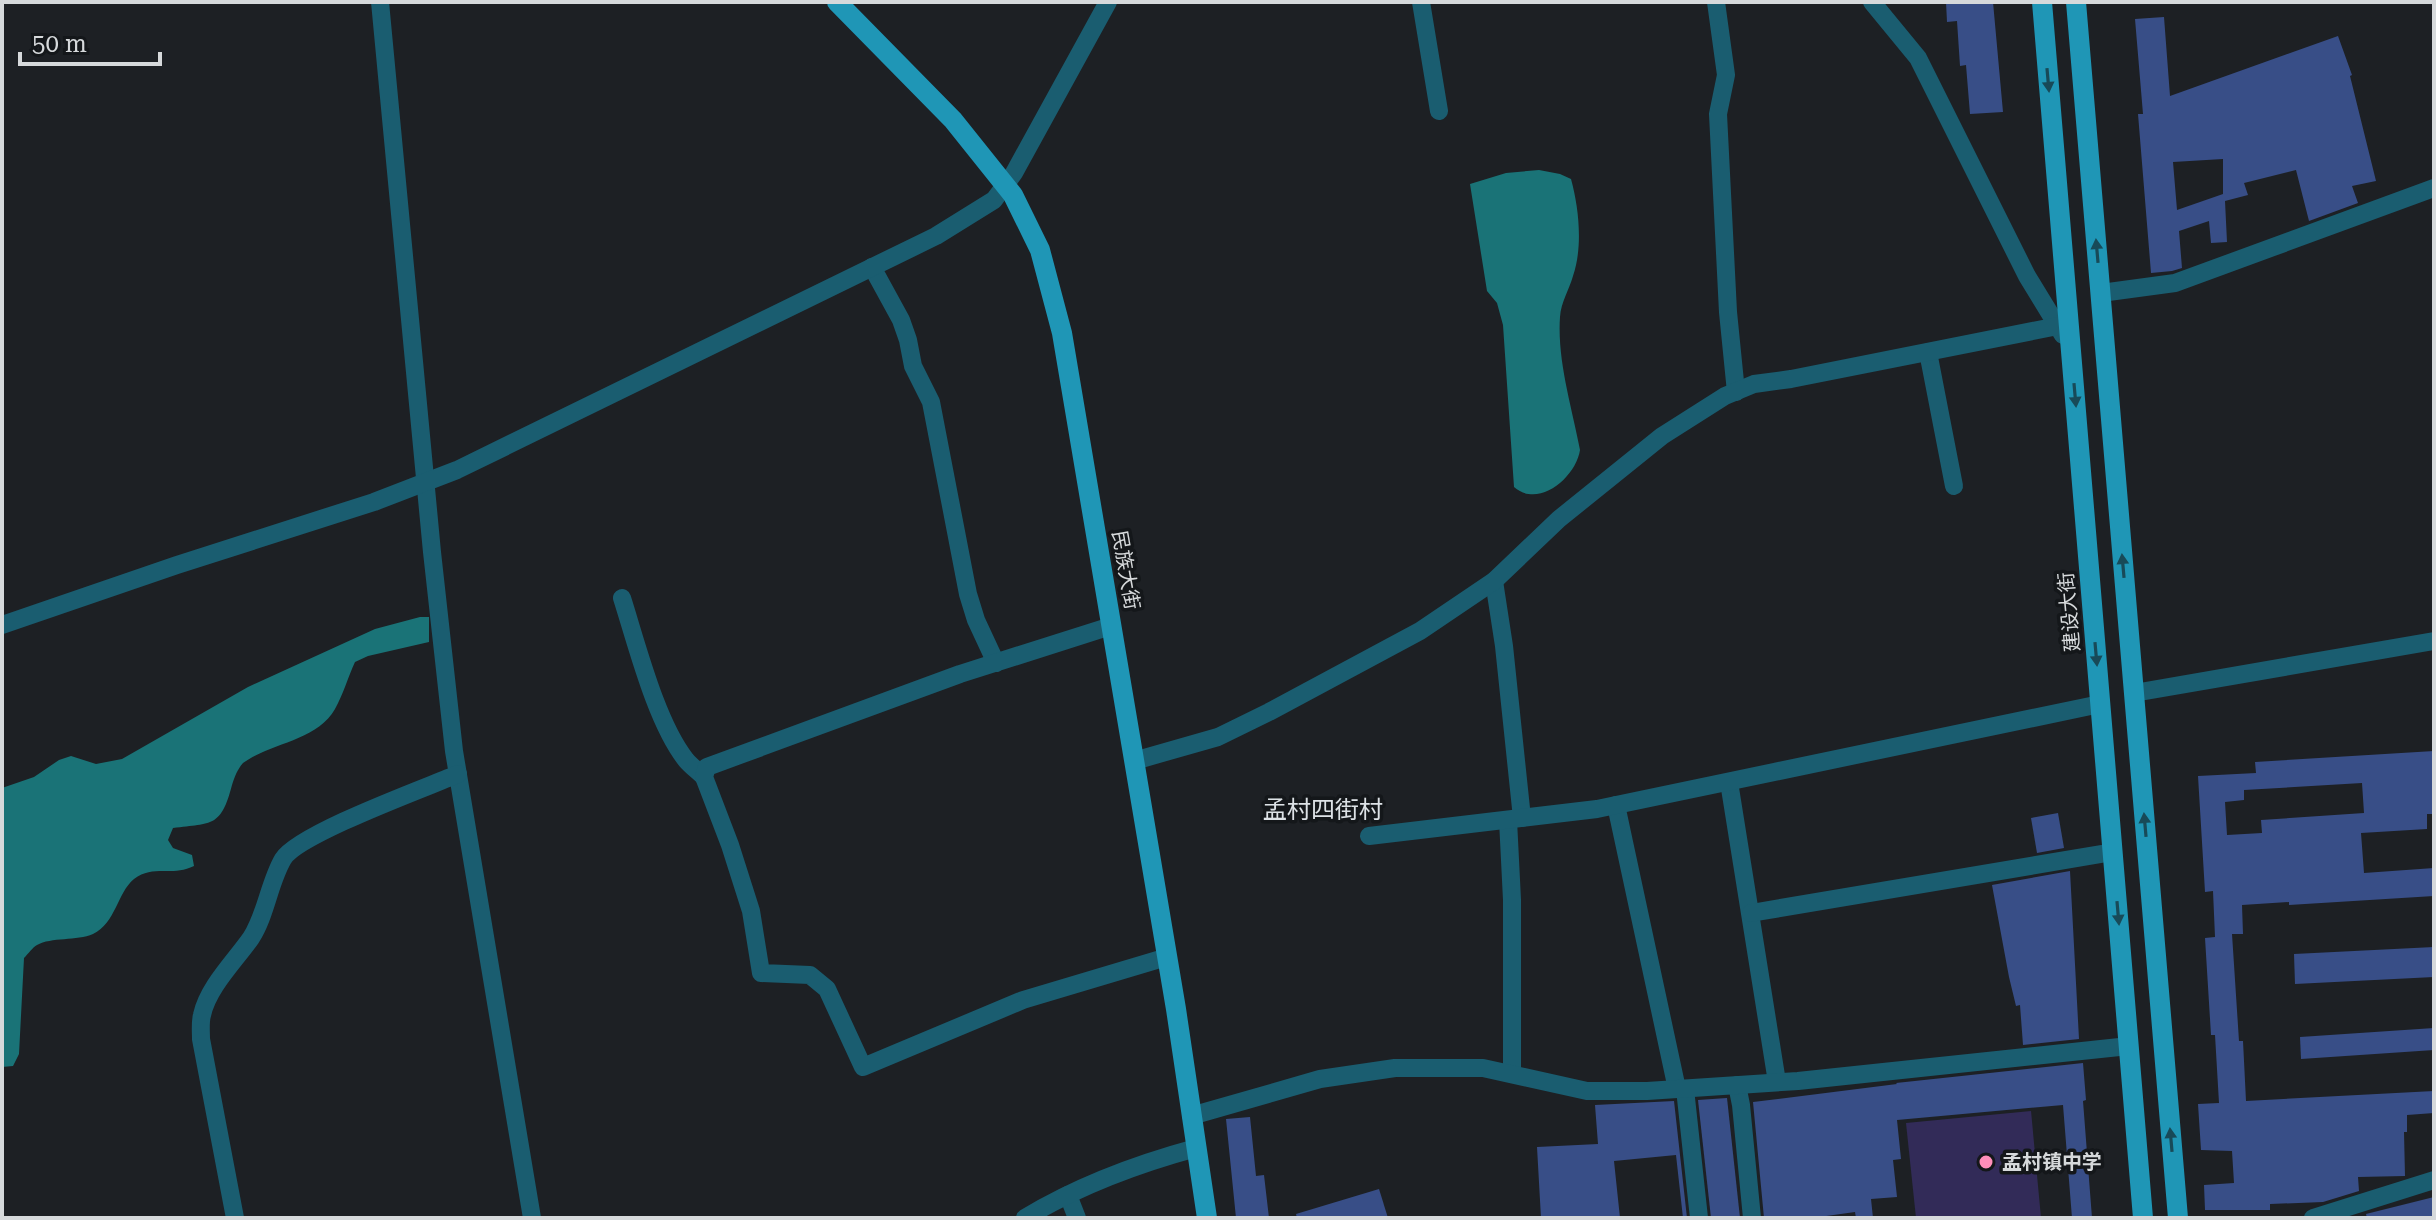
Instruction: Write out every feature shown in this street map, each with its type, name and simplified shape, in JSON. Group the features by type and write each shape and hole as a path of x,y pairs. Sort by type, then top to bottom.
{"main road":[{"name":"民族大街","path":"837,2 953,120 1005,185 1025,217 1040,250 1052,289 1167,957 1207,1218"},
{"name":"建设大街","path":"2042,2 2143,1218"},
{"path":"2076,2 2178,1218"}],"street":[{"path":"380,2 426,482 458,774 532,1218"},
{"path":"2,625 374,502 457,470 936,236 994,200 1108,2"},
{"path":"1421,2 1439,111"},
{"path":"1716,2 1726,75 1718,114 1728,312 1736,392"},
{"path":"1872,2 1918,58 2027,276 2071,347"},
{"path":"2101,293 2175,283 2434,188"},
{"path":"872,267 901,320 913,366 931,402 968,594 996,663"},
{"path":"1134,761 1218,737 1420,631 1494,581 1559,519 1662,436 1736,392 1754,384 2058,326"},
{"path":"1928,352 1954,486"},
{"path":"1494,581 1504,646 1515,819 1512,1074"},
{"path":"622,598 673,740 687,761 704,777 730,845 751,911 761,973 810,975 827,989 863,1067 1023,1000 1167,957"},
{"path":"704,777 707,767 960,674 1111,626"},
{"path":"2134,693 2434,641"},
{"path":"1369,836 1616,805 2100,704"},
{"path":"235,1218 201,1039 202,1015 215,988 226,968 252,936 284,858 293,847 458,774"},
{"path":"1729,782 1777,1082"},
{"path":"1616,805 1681,1089 1699,1218"},
{"path":"1751,913 2113,852"},
{"path":"1191,1116 1320,1079 1358,1072 1483,1068 1587,1091 1681,1089 2129,1046"},
{"path":"1737,1085 1752,1218"},
{"path":"1025,1218 1068,1195 1160,1158 1196,1148"},
{"path":"2313,1218 2434,1180"},
{"path":"1068,1195 1077,1218"}],"shaded area":[{"name":"孟村镇中学","path":"2031,1111 2041,1218 1916,1218 1906,1123"}],"water":[{"path":"1539,170 1571,179 1576,202 1578,253 1563,301 1560,334 1563,367 1580,450 1572,470 1564,479 1545,492 1534,494 1514,487 1503,325 1497,303 1487,291 1470,184 1506,173"},
{"path":"429,617 429,642 368,656 355,662 338,704 327,720 305,735 243,763 219,816 206,823 173,828 168,840 173,848 192,855 194,866 141,875 128,885 101,929 87,936 49,941 32,949 24,958 19,1054 13,1066 2,1067 2,788 34,777 59,760 71,756 96,764 122,759 248,687 375,629"}],"building":[{"path":"1946,2 1993,2 2003,112 1970,114 1966,65 1960,66 1957,21 1947,22"},
{"path":"2164,17 2170,96 2338,36 2352,75 2376,181 2352,186 2358,203 2309,221 2296,170 2244,183 2248,195 2225,201 2227,242 2211,243 2209,221 2179,231 2182,268 2151,273 2138,114 2143,114 2135,19","holes":["2223,159 2223,194 2177,210 2173,162"]},
{"path":"2434,751 2434,814 2427,814 2427,829 2361,833 2364,873 2434,868 2434,896 2242,905 2243,934 2232,934 2246,1101 2434,1091 2434,1113 2407,1115 2407,1132 2404,1132 2405,1176 2358,1177 2359,1191 2323,1202 2270,1204 2270,1210 2205,1210 2204,1185 2234,1183 2232,1151 2201,1150 2198,1104 2219,1103 2205,938 2215,937 2213,891 2205,892 2198,776 2256,773 2255,762","holes":["2362,783 2364,813 2261,820 2262,833 2227,835 2225,802 2244,800 2244,790"]},
{"path":"2058,813 2064,848 2037,853 2031,818"},
{"path":"2070,871 2079,1039 2023,1045 2020,1005 2016,1006 2009,977 1992,885"},
{"path":"2434,947 2434,977 2295,984 2294,954"},
{"path":"2434,1028 2434,1050 2301,1059 2300,1037"},
{"path":"2083,1063 2092,1218 2072,1218 2063,1105 1897,1120 1901,1159 1893,1160 1897,1197 1871,1199 1873,1218 1856,1218 1855,1212 1812,1218 1764,1218 1753,1102"},
{"path":"1727,1098 1740,1218 1711,1218 1698,1100"},
{"path":"1674,1101 1687,1218 1683,1218 1676,1155 1614,1161 1620,1218 1541,1218 1537,1147 1598,1144 1595,1105"},
{"path":"1250,1117 1256,1176 1264,1175 1269,1218 1236,1218 1226,1119"},
{"path":"1379,1189 1388,1218 1297,1218 1296,1214"},
{"path":"2434,1197 2434,1218 2367,1218 2366,1214"}],"place":[{"name":"孟村镇中学","path":"1986,1162"}],"district":[{"name":"孟村四街村","path":"1323,810"}]}
